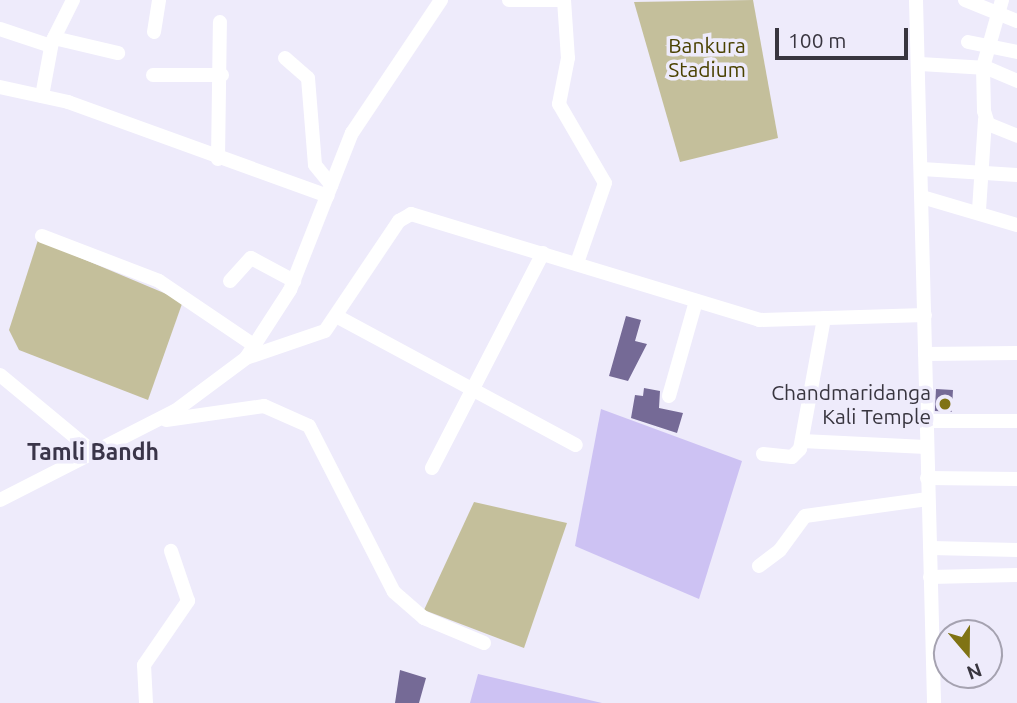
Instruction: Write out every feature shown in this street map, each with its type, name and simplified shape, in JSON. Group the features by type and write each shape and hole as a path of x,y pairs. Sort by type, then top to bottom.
{"street":[{"path":"42,96 52,42 73,0"},
{"path":"154,32 159,0"},
{"path":"251,352 294,281 329,190 383,80 441,0"},
{"path":"509,0 563,0 568,58 559,104 605,183 578,263"},
{"path":"916,0 920,64 925,421 934,703"},
{"path":"965,0 1000,6 1017,21"},
{"path":"979,210 985,119 983,67 1000,6"},
{"path":"218,159 222,75 220,22"},
{"path":"0,29 52,42 118,53"},
{"path":"968,42 1017,51"},
{"path":"285,58 308,78 315,164 329,190"},
{"path":"920,64 983,67 1017,81"},
{"path":"153,75 222,75"},
{"path":"0,87 42,96 218,159 329,190"},
{"path":"985,119 1017,135"},
{"path":"922,169 1017,174"},
{"path":"922,197 979,210 1017,225"},
{"path":"0,500 151,423 251,352 312,338 338,317 405,216 430,217 759,320 925,315"},
{"path":"42,236 186,295 251,352"},
{"path":"432,468 543,253"},
{"path":"229,281 251,258 294,281"},
{"path":"669,396 696,301"},
{"path":"338,317 576,445"},
{"path":"763,454 792,457 802,441 824,318"},
{"path":"925,354 1017,354"},
{"path":"0,374 93,452"},
{"path":"151,423 264,406 309,426 394,592 424,618 484,643"},
{"path":"925,421 1017,421"},
{"path":"802,441 926,447"},
{"path":"927,478 1017,479"},
{"path":"759,566 780,550 805,516 928,499"},
{"path":"931,548 1017,550"},
{"path":"146,703 144,665 188,601 172,551"},
{"path":"930,577 1017,575"}],"green space":[{"name":"Bankura Stadium","path":"753,0 778,138 680,162 634,2"},
{"path":"38,240 183,301 148,400 19,350 9,330"},
{"path":"474,502 567,523 524,648 424,610"}],"shaded area":[{"path":"601,409 742,461 699,599 575,546"},
{"path":"478,674 602,703 470,703"}],"building":[{"path":"626,316 641,320 635,341 647,344 628,381 609,376"},
{"path":"644,388 660,391 659,408 683,413 677,433 631,418 635,395 643,396"},
{"name":"Chandmaridanga Kali Temple","path":"936,389 953,390 952,412 935,411"},
{"path":"400,670 426,678 419,703 395,703"}],"place":[{"name":"Chandmaridanga Kali Temple","path":"945,404"}],"district":[{"name":"Tamli Bandh","path":"93,452"}]}
